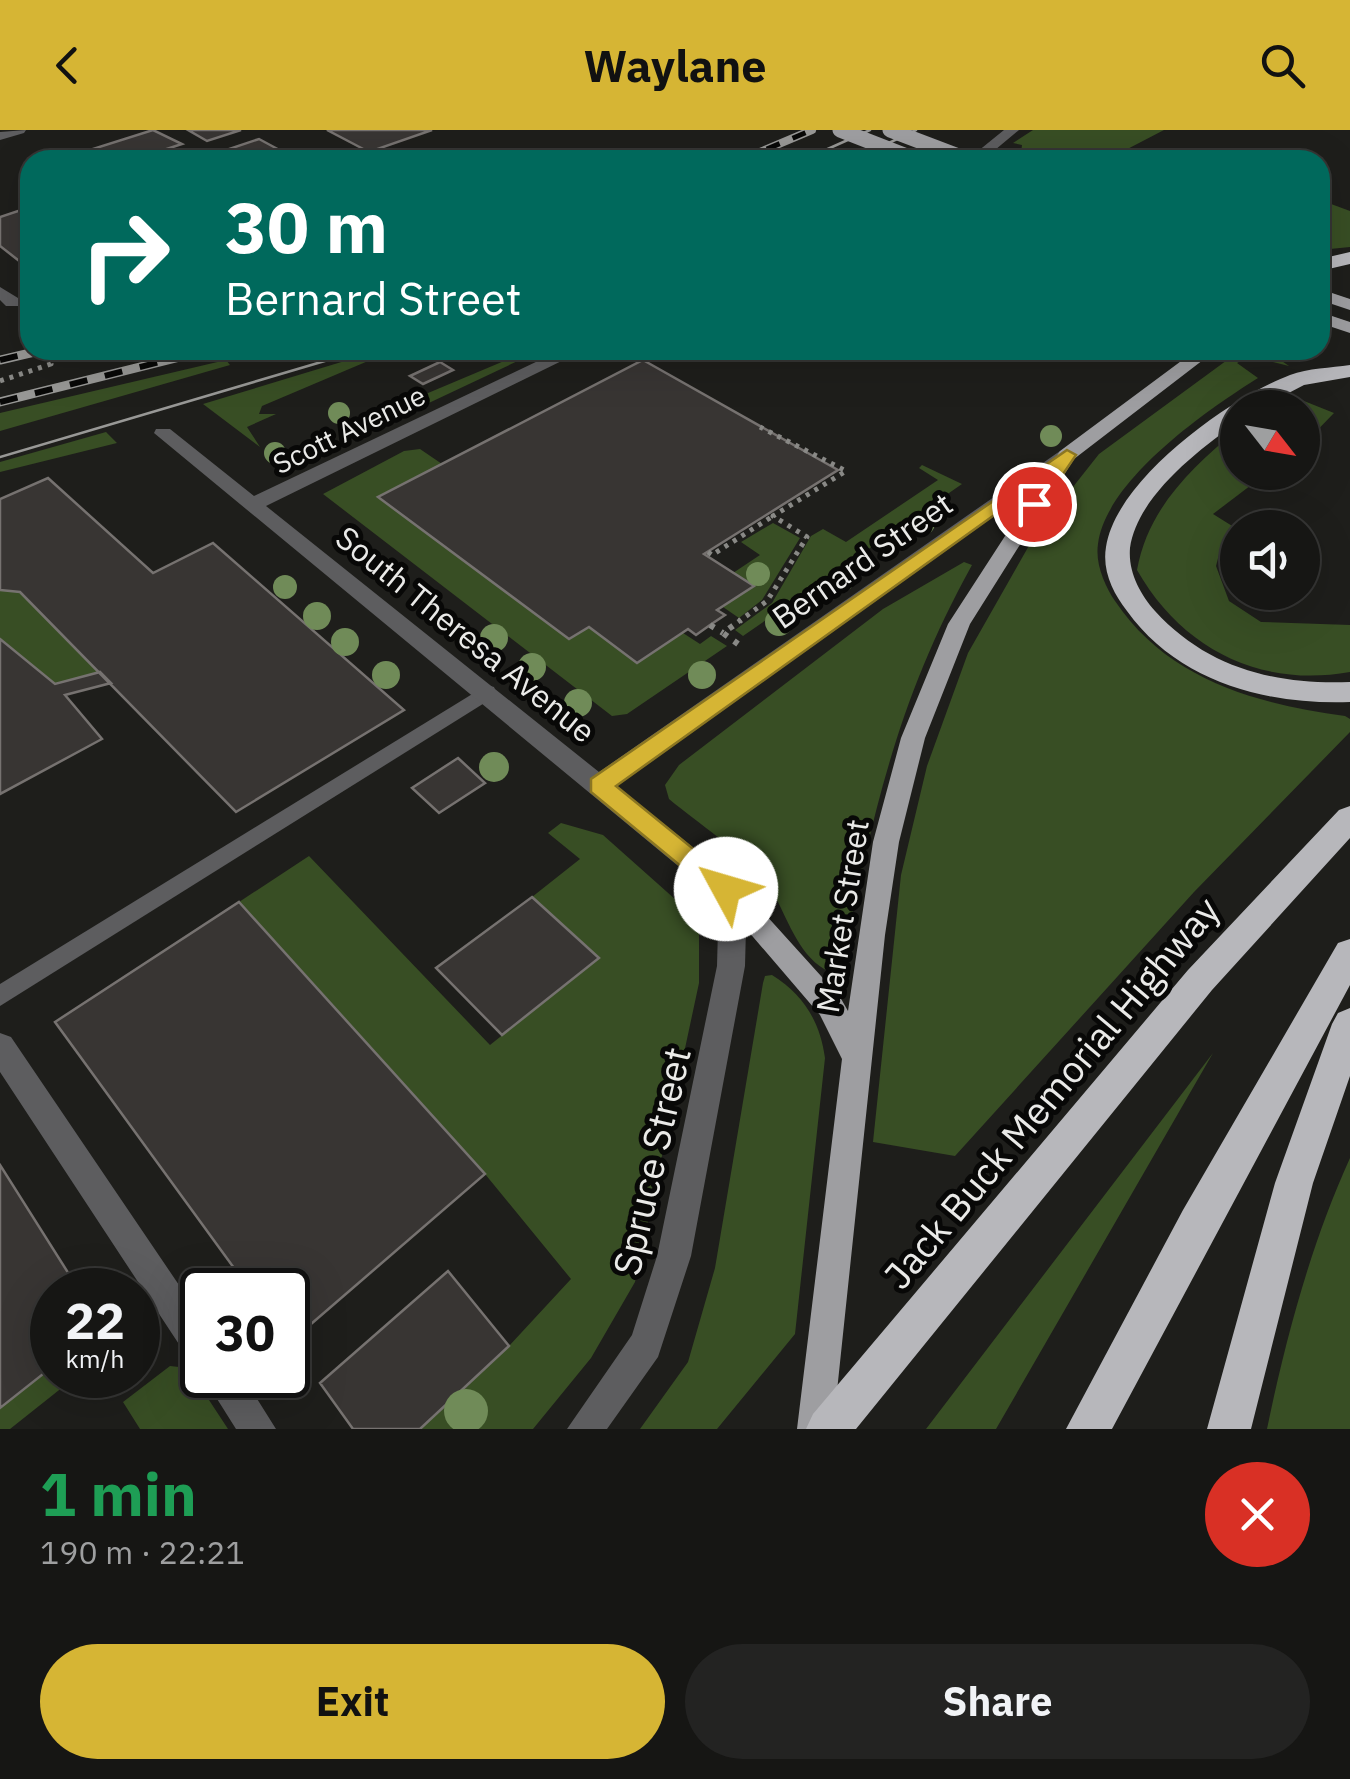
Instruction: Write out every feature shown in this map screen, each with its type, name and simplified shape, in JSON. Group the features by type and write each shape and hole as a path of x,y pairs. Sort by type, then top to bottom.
{"highway":[{"path":"1271,390 1316,374 1350,371"},
{"path":"1220,426 1167,471 1120,538 1118,564 1126,592 1171,643 1203,664 1287,692 1350,692"},
{"name":"Jack Buck Memorial Highway","path":"828,1429 1200,980 1350,818"},
{"path":"1088,1429 1196,1224 1350,953"},
{"path":"1229,1429 1277,1239 1350,1024"}],"main road":[{"path":"840,130 891,150"},
{"path":"890,130 945,150"},
{"name":"Bernard Street","path":"1067,455 1195,360"},
{"name":"Market Street","path":"815,1429 856,1057 886,842 913,738 960,624 1067,455"},
{"path":"726,889 830,1006 856,1057"}],"street":[{"path":"0,136 19,130"},
{"path":"985,150 1012,130"},
{"name":"Scott Avenue","path":"254,504 554,360"},
{"name":"South Theresa Avenue","path":"163,433 726,889"},
{"name":"Bernard Street","path":"600,786 1067,455"},
{"name":"Spruce Street","path":"584,1429 646,1345 674,1256 731,966 726,889"},
{"path":"0,1046 180,1316"},
{"path":"236,1398 258,1429"}],"lane":[{"path":"0,996 487,692"}],"path":[{"path":"0,380 44,369 51,364 50,360"},
{"path":"708,552 712,555 846,470 760,427"},
{"path":"723,633 768,601 807,537 773,516"},
{"path":"710,625 738,644"}],"green space":[{"path":"1033,130 1164,130 1126,150 1021,150 1022,145 1013,143"},
{"path":"1330,204 1350,211 1350,247 1330,249"},
{"path":"226,360 230,365 0,431 0,413"},
{"path":"348,360 370,360 262,406 259,414 276,414 247,427 260,447 203,404"},
{"path":"506,360 520,360 380,426 367,430 345,428"},
{"path":"1227,360 1242,360 1237,363 1258,378 1240,390 1220,390 1220,403 1162,449 1119,496 1105,520 1098,544 1099,567 1111,595 1136,628 1188,669 1248,695 1345,716 1350,719 1350,732 1194,892 955,1156 873,1142 901,875 927,766 968,653 1035,535 1099,454"},
{"path":"1320,407 1334,413 1320,427"},
{"path":"106,432 117,443 0,472 0,462"},
{"path":"1220,445 1220,490 1245,490 1213,514 1220,518 1216,566 1220,577 1220,610 1243,610 1261,622 1350,625 1350,672 1285,674 1255,668 1200,641 1155,598 1137,570 1143,548 1161,509"},
{"path":"420,449 442,464 378,497 569,639 589,627 637,663 683,633 700,644 711,636 727,646 627,714 612,716 323,494 404,451"},
{"path":"922,465 962,484 743,636 735,630 772,603 811,536 823,529 846,542 938,480 919,468"},
{"path":"773,523 800,538 762,600 739,618 723,607 753,586 733,573 760,555 741,542"},
{"path":"964,562 972,565 925,662 891,757 843,960 835,974 807,954 757,872 669,799 665,785 679,765 883,609"},
{"path":"0,590 20,592 100,672 55,684 0,639"},
{"path":"561,823 603,835 685,908 699,933 699,983 635,1282 591,1358 533,1429 420,1429 509,1346 571,1279 485,1174 239,902 309,856 490,1045 598,958 532,897 580,859 548,833"},
{"path":"772,975 809,1010 825,1058 795,1334 717,1429 640,1429 688,1362 715,1268 763,983 765,976"},
{"path":"1213,1053 996,1429 926,1429"},
{"path":"1350,1158 1350,1429 1267,1429 1301,1291"},
{"path":"170,1366 180,1367 180,1398 208,1398 228,1429 140,1429 123,1402 128,1398 160,1398 160,1374"},
{"path":"30,1384 30,1398 49,1398 10,1429 0,1429 0,1408"}],"building":[{"path":"153,130 182,144 164,150 90,150"},
{"path":"188,130 241,130 207,141"},
{"path":"327,130 432,130 375,150 365,150"},
{"path":"259,139 279,150 226,150"},
{"path":"20,210 20,262 0,246 0,217"},
{"path":"643,360 838,470 704,554 754,586 717,610 725,615 696,635 688,629 637,663 589,627 569,639 378,497"},
{"path":"440,362 453,370 423,384 410,376"},
{"path":"48,478 153,573 213,543 404,710 236,812 20,592 0,590 0,499"},
{"path":"0,639 55,684 100,672 111,683 65,695 102,739 0,794"},
{"path":"458,758 485,783 439,813 412,788"},
{"path":"532,897 599,958 502,1035 436,968"},
{"path":"239,902 485,1174 310,1325 310,1268 234,1268 55,1022"},
{"path":"0,1165 65,1268 30,1268 30,1384 0,1408"},
{"path":"448,1271 509,1346 420,1429 353,1429 320,1383"}],"tram line":[{"path":"825,150 870,130"},
{"path":"874,150 916,130"},
{"path":"0,457 328,360"}],"railway":[{"path":"765,150 812,130"},
{"path":"0,360 20,355"},
{"path":"0,402 168,360"}],"route":[{"path":"726,889 600,786 1067,455 1034,504"}]}
